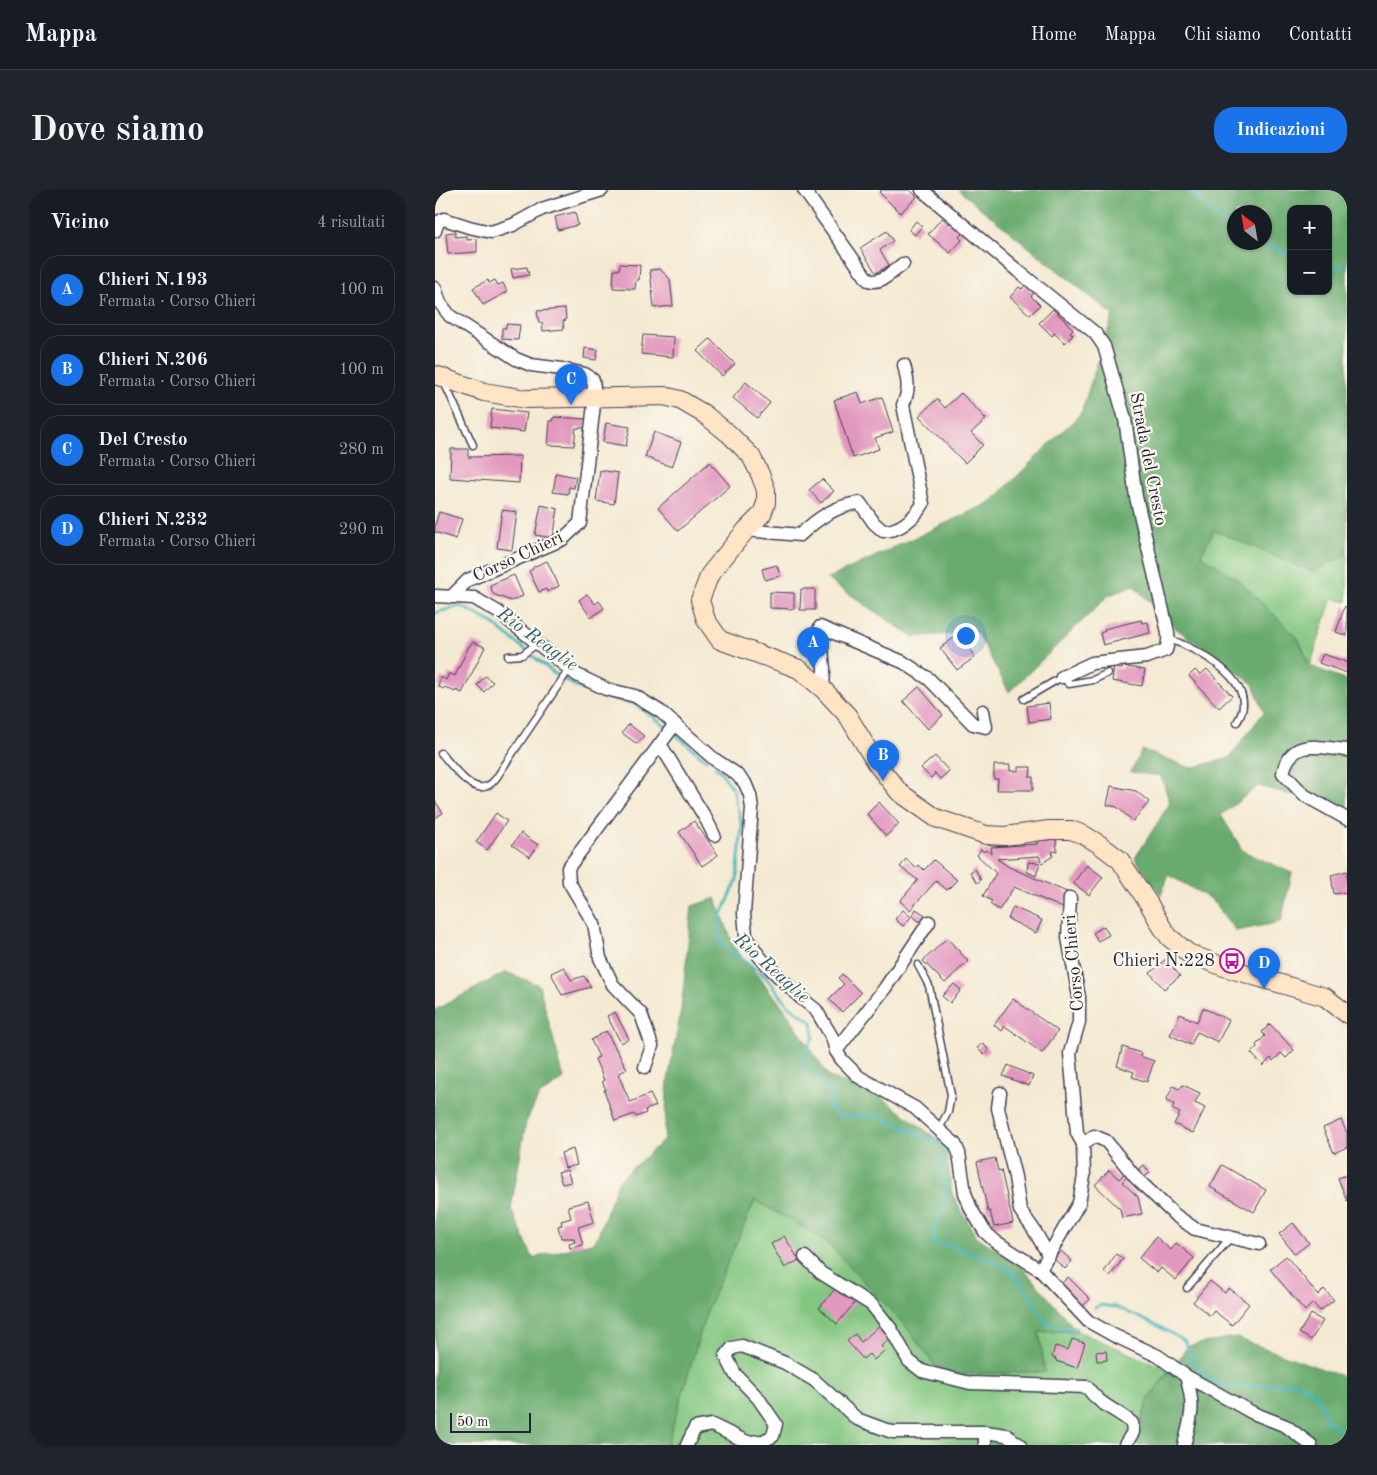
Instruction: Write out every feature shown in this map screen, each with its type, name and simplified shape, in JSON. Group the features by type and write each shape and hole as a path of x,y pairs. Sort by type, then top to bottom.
{"main road":[{"path":"439,377 484,392 527,399 595,396 665,396 680,400 704,414 729,434 751,456 766,490 766,503 762,514 746,530 710,574 700,600 706,620 720,640 799,669 823,689 848,716 876,763 899,792 936,818 986,835 1005,836 1049,830 1071,830 1084,835 1120,860 1169,937 1188,953 1224,967 1325,997 1347,1014"}],"street":[{"path":"435,230 438,222 444,219 491,232 513,225 542,209 602,190"},
{"path":"805,190 868,280 874,282 882,279 903,264"},
{"name":"Strada del Cresto","path":"923,190 1018,271 1095,333 1104,346 1125,419 1136,497 1169,639"},
{"path":"435,288 439,303 450,316 516,358 531,365 585,374 593,380 595,396"},
{"path":"746,530 800,535 828,512 847,504 860,503 874,523 883,531 891,531 906,523 916,514 923,504 903,405 908,394 908,383 904,365"},
{"name":"Corso Chieri","path":"451,597 468,580 563,539 580,523 595,396"},
{"path":"435,596 473,598 498,612 567,671 606,689 635,696 674,724 714,759 735,773 745,783 750,795 751,808 744,913 746,936 769,967 816,1010 832,1037 842,1060 859,1077 915,1108 955,1144 959,1153 965,1193 971,1209 985,1232 995,1241 1040,1270 1088,1321 1158,1356 1186,1376 1253,1413 1286,1426 1311,1445"},
{"path":"823,689 824,668 820,627 903,662 929,679 973,724 986,727 983,711"},
{"path":"1062,676 1092,663 1159,654 1166,650 1169,639"},
{"path":"645,1067 652,1046 641,1014 613,985 600,958 594,924 569,882 568,868 674,724"},
{"path":"663,741 714,835"},
{"path":"1347,750 1307,746 1297,750 1285,762 1283,773 1303,795 1347,819"},
{"name":"Corso Chieri","path":"1040,1270 1079,1203 1084,1176 1083,1144 1077,1133 1070,1053 1079,1022 1079,997 1068,938 1069,898"},
{"path":"837,1051 885,988 929,922"},
{"path":"1000,1093 998,1108 1015,1177 1020,1210 1049,1256"},
{"path":"1083,1144 1094,1136 1106,1140 1136,1178 1175,1216 1195,1229 1259,1244"},
{"path":"805,1257 821,1273 872,1305 891,1329 909,1361 922,1371 969,1383 1087,1388 1095,1399 1125,1417 1132,1424 1133,1432 1125,1445"},
{"path":"687,1445 695,1428 712,1425 747,1442 763,1441 773,1436 776,1424 768,1410 735,1374 726,1356 732,1348 742,1346 785,1363 814,1380 857,1419 892,1432 985,1432 1006,1435 1019,1445"},
{"path":"1184,1445 1193,1414 1192,1394 1186,1376"},
{"path":"985,1432 985,1445"}],"lane":[{"path":"439,377 473,445"},
{"path":"1169,639 1184,644 1202,654 1234,679 1244,699 1243,714 1237,722"},
{"path":"508,656 523,655 535,645"},
{"path":"441,753 470,785 477,787 488,786 494,781 567,671"},
{"path":"1024,698 1062,676 1069,684 1093,680 1108,673"},
{"path":"918,965 929,986 951,1095 947,1112 939,1129"},
{"path":"1187,1288 1231,1237"}],"green space":[{"path":"958,190 1347,190 1347,554 1312,572 1214,530 1201,555 1238,580 1298,638 1310,666 1347,680 1347,809 1258,786 1221,815 1243,851 1292,873 1281,922 1236,931 1211,899 1169,875 1161,895 1135,858 1170,803 1161,776 1131,772 1142,750 1191,768 1229,758 1264,712 1253,684 1174,627 1133,585 1108,596 1009,692 977,632 913,637 827,579 991,502 1081,413 1113,315"},
{"path":"1214,530 1312,571 1347,554 1347,602 1332,598 1310,666 1298,638 1201,555"},
{"path":"716,898 734,947 784,1008 829,1077 876,1093 946,1146 952,1194 976,1236 1021,1266 1077,1331 1039,1332 1045,1372 941,1374 904,1324 825,1240 755,1200 707,1310 667,1445 435,1445 435,1010 506,972 539,985 564,1079 539,1096 526,1122 511,1209 533,1258 595,1242 619,1180 664,1140 668,1080 681,1010 692,906"},
{"path":"755,1200 825,1240 904,1324 941,1374 1045,1372 1039,1332 1077,1331 1169,1370 1149,1398 1133,1445 667,1445 707,1310"},
{"path":"1234,1337 1347,1378 1347,1445 1133,1445 1149,1398 1188,1346"}],"building":[{"path":"881,190 910,190 917,197 900,213 879,192"},
{"path":"575,212 578,225 558,230 555,217"},
{"path":"942,218 949,224 952,220 965,231 959,237 962,240 950,253 928,234"},
{"path":"916,221 922,226 915,235 909,230"},
{"path":"887,231 893,241 880,250 889,265 876,273 860,248"},
{"path":"455,232 455,237 467,236 467,240 477,239 477,252 448,254 446,233"},
{"path":"620,264 640,265 639,280 636,280 635,289 613,288 614,270 619,270"},
{"path":"527,267 529,275 513,278 511,269"},
{"path":"660,269 670,279 673,306 654,308 650,270"},
{"path":"488,280 489,283 495,280 498,285 503,283 507,292 483,305 473,288"},
{"path":"1025,285 1034,293 1031,296 1040,305 1030,315 1010,297 1019,287 1022,289"},
{"path":"565,309 566,320 563,321 564,329 543,331 542,323 539,323 537,311"},
{"path":"1053,309 1073,329 1070,332 1073,335 1065,343 1054,333 1052,336 1039,323"},
{"path":"506,324 520,325 518,340 502,339 502,328 506,328"},
{"path":"643,335 674,337 673,357 641,354"},
{"path":"710,339 735,364 722,376 697,351"},
{"path":"585,348 598,350 596,360 584,358"},
{"path":"746,382 770,403 757,418 733,398"},
{"path":"858,392 862,404 882,397 893,432 875,438 879,449 853,458 834,400"},
{"path":"961,393 986,419 971,433 983,445 965,463 919,416 937,399 945,408"},
{"path":"492,409 527,413 524,432 490,428"},
{"path":"554,417 587,419 586,428 576,428 574,446 548,445 550,421 553,421"},
{"path":"606,423 630,427 626,446 603,442"},
{"path":"654,432 681,442 672,467 645,457"},
{"path":"451,449 468,449 468,457 520,456 519,483 450,478"},
{"path":"710,462 730,486 678,531 658,508"},
{"path":"600,470 618,473 614,504 596,501"},
{"path":"556,473 576,477 574,488 569,487 568,494 553,492"},
{"path":"822,479 834,491 821,503 809,490"},
{"path":"541,505 558,509 553,538 535,535"},
{"path":"502,510 517,512 512,550 497,548"},
{"path":"439,512 462,519 456,539 435,532"},
{"path":"547,561 559,586 547,592 546,589 539,592 529,571 533,567"},
{"path":"777,565 780,576 765,580 762,569"},
{"path":"514,575 523,596 511,601 493,594 490,585"},
{"path":"801,589 815,589 815,610 800,610"},
{"path":"770,592 794,593 794,609 770,608"},
{"path":"587,594 595,604 599,601 604,608 591,618 579,600"},
{"path":"1345,606 1347,607 1347,636 1336,632"},
{"path":"1141,620 1142,623 1148,622 1150,633 1103,645 1100,633 1105,631 1104,629"},
{"path":"955,637 962,646 965,643 975,657 957,670 940,648"},
{"path":"473,642 485,647 462,693 438,686 441,677 446,680 449,673 455,676 469,646"},
{"path":"1323,654 1347,662 1347,673 1319,663"},
{"path":"1123,666 1145,670 1142,686 1112,681 1114,668 1122,669"},
{"path":"1207,669 1232,696 1219,708 1189,676 1195,670 1200,675"},
{"path":"485,676 493,682 484,692 477,685"},
{"path":"919,687 943,715 928,729 903,701"},
{"path":"1049,703 1051,719 1029,722 1027,706"},
{"path":"629,724 644,736 637,744 622,733"},
{"path":"935,756 949,771 940,779 935,773 931,778 921,768"},
{"path":"994,765 1010,765 1010,771 1018,771 1018,767 1031,767 1030,777 1033,777 1033,790 997,790 998,779 994,779"},
{"path":"1111,786 1136,791 1149,802 1133,821 1117,807 1107,805"},
{"path":"435,801 443,813 435,818"},
{"path":"879,802 899,824 886,836 867,814"},
{"path":"496,813 507,821 487,850 476,842"},
{"path":"694,821 718,855 702,866 679,832"},
{"path":"521,833 538,845 530,857 512,845"},
{"path":"1056,839 1057,851 1052,852 1053,856 1042,863 1039,856 997,859 1009,867 1069,893 1063,908 1014,887 999,910 990,904 992,901 983,896 996,873 977,855 981,849 992,854 991,847 1037,844 1037,841"},
{"path":"906,859 916,868 919,865 924,870 934,860 957,880 947,890 936,881 910,910 900,901 918,880 900,867"},
{"path":"1028,862 1040,863 1036,876 1027,872"},
{"path":"1087,865 1103,877 1089,895 1073,883"},
{"path":"975,869 981,880 977,883 970,872"},
{"path":"1347,871 1347,892 1334,894 1331,875"},
{"path":"1013,907 1042,920 1036,933 1008,919"},
{"path":"916,909 927,916 922,923 912,916"},
{"path":"903,910 911,917 903,926 895,919"},
{"path":"1104,926 1109,935 1098,941 1093,933"},
{"path":"947,938 968,961 945,983 923,961"},
{"path":"1166,959 1180,976 1164,989 1150,973"},
{"path":"564,967 571,980 584,976 591,987 562,995 551,973"},
{"path":"842,974 861,993 842,1012 829,999 844,984 838,978"},
{"path":"954,984 961,990 950,1003 942,996"},
{"path":"1013,999 1058,1031 1042,1053 1005,1026 1002,1031 994,1025"},
{"path":"1203,1008 1229,1020 1218,1042 1197,1032 1191,1045 1170,1035 1180,1014 1197,1022"},
{"path":"615,1012 629,1039 621,1043 607,1016"},
{"path":"1270,1024 1294,1050 1286,1058 1281,1053 1273,1061 1271,1058 1263,1066 1251,1053 1265,1036 1262,1032"},
{"path":"606,1031 627,1069 618,1074 630,1102 650,1094 656,1106 645,1110 646,1113 636,1117 634,1114 615,1121 604,1090 606,1090 602,1081 604,1080 595,1059 599,1057 591,1040"},
{"path":"983,1043 989,1051 984,1055 977,1048"},
{"path":"1123,1047 1141,1053 1140,1056 1154,1061 1147,1082 1132,1077 1134,1072 1117,1066"},
{"path":"1008,1065 1033,1076 1029,1086 1003,1076"},
{"path":"1183,1085 1200,1093 1195,1103 1205,1108 1193,1133 1174,1124 1180,1113 1172,1109 1174,1104 1166,1101 1173,1086 1179,1089"},
{"path":"1341,1120 1347,1133 1347,1147 1334,1153 1323,1128"},
{"path":"573,1149 577,1165 565,1168 561,1153"},
{"path":"995,1158 998,1171 1001,1170 1013,1223 994,1227 990,1211 988,1212 977,1162"},
{"path":"1144,1165 1150,1173 1144,1177 1139,1168"},
{"path":"1222,1165 1266,1190 1254,1212 1210,1187"},
{"path":"567,1170 571,1182 562,1184 558,1172"},
{"path":"1109,1170 1119,1179 1124,1174 1127,1177 1122,1182 1138,1197 1142,1214 1122,1218 1120,1209 1095,1185"},
{"path":"1347,1175 1347,1201 1338,1178"},
{"path":"588,1201 594,1222 578,1227 583,1245 570,1248 569,1244 575,1242 574,1238 561,1238 558,1226 562,1225 561,1221 571,1218 568,1206"},
{"path":"1293,1223 1309,1243 1295,1254 1279,1234"},
{"path":"784,1236 799,1260 785,1268 771,1244"},
{"path":"1156,1237 1171,1250 1176,1243 1194,1258 1176,1280 1161,1268 1157,1273 1139,1258"},
{"path":"1061,1251 1072,1261 1065,1269 1054,1259"},
{"path":"1116,1254 1123,1259 1110,1276 1104,1272"},
{"path":"1286,1256 1318,1295 1324,1289 1334,1300 1320,1311 1313,1303 1305,1311 1270,1269"},
{"path":"1068,1277 1090,1299 1080,1309 1058,1287"},
{"path":"1210,1281 1225,1293 1229,1288 1249,1304 1232,1325 1214,1311 1210,1316 1193,1302"},
{"path":"835,1289 846,1298 850,1293 858,1299 837,1324 819,1308"},
{"path":"1311,1314 1323,1321 1311,1340 1299,1333"},
{"path":"879,1326 890,1338 881,1346 885,1350 874,1360 869,1354 863,1359 847,1341 855,1334 861,1342"},
{"path":"1072,1339 1085,1343 1077,1368 1056,1361 1052,1357 1055,1346 1068,1350"},
{"path":"1106,1351 1107,1360 1097,1361 1096,1352"}],"waterway":[{"path":"1186,190 1202,201 1212,214 1227,222"},
{"path":"1272,247 1287,253"},
{"path":"1332,267 1340,267 1347,263"},
{"name":"Rio Reaglie","path":"435,613 461,606 491,622 555,674 579,688 603,697 635,704 668,728"},
{"name":"Rio Reaglie","path":"673,732 706,760"},
{"name":"Rio Reaglie","path":"715,767 733,789 742,826 737,880 720,919 721,946 743,959 766,977 788,1005 812,1022 814,1037 804,1054 804,1067 821,1081 832,1096 830,1108 839,1116 877,1116 944,1145 947,1150 941,1160 941,1172 947,1190 942,1215 934,1229 934,1244 950,1245 1010,1270 1027,1291 1046,1323 1068,1329 1076,1328"},
{"name":"Rio Reaglie","path":"1095,1308 1100,1305 1116,1307 1158,1326 1185,1341 1195,1367 1213,1382 1232,1387 1292,1383 1303,1385 1316,1394 1329,1423 1347,1434"}],"place":[{"name":"Del Cresto","path":"571,405"},
{"name":"Chieri N.193","path":"813,668"},
{"name":"Chieri N.206","path":"883,781"},
{"name":"Chieri N.228","path":"1232,961"},
{"name":"Chieri N.232","path":"1264,989"}]}
